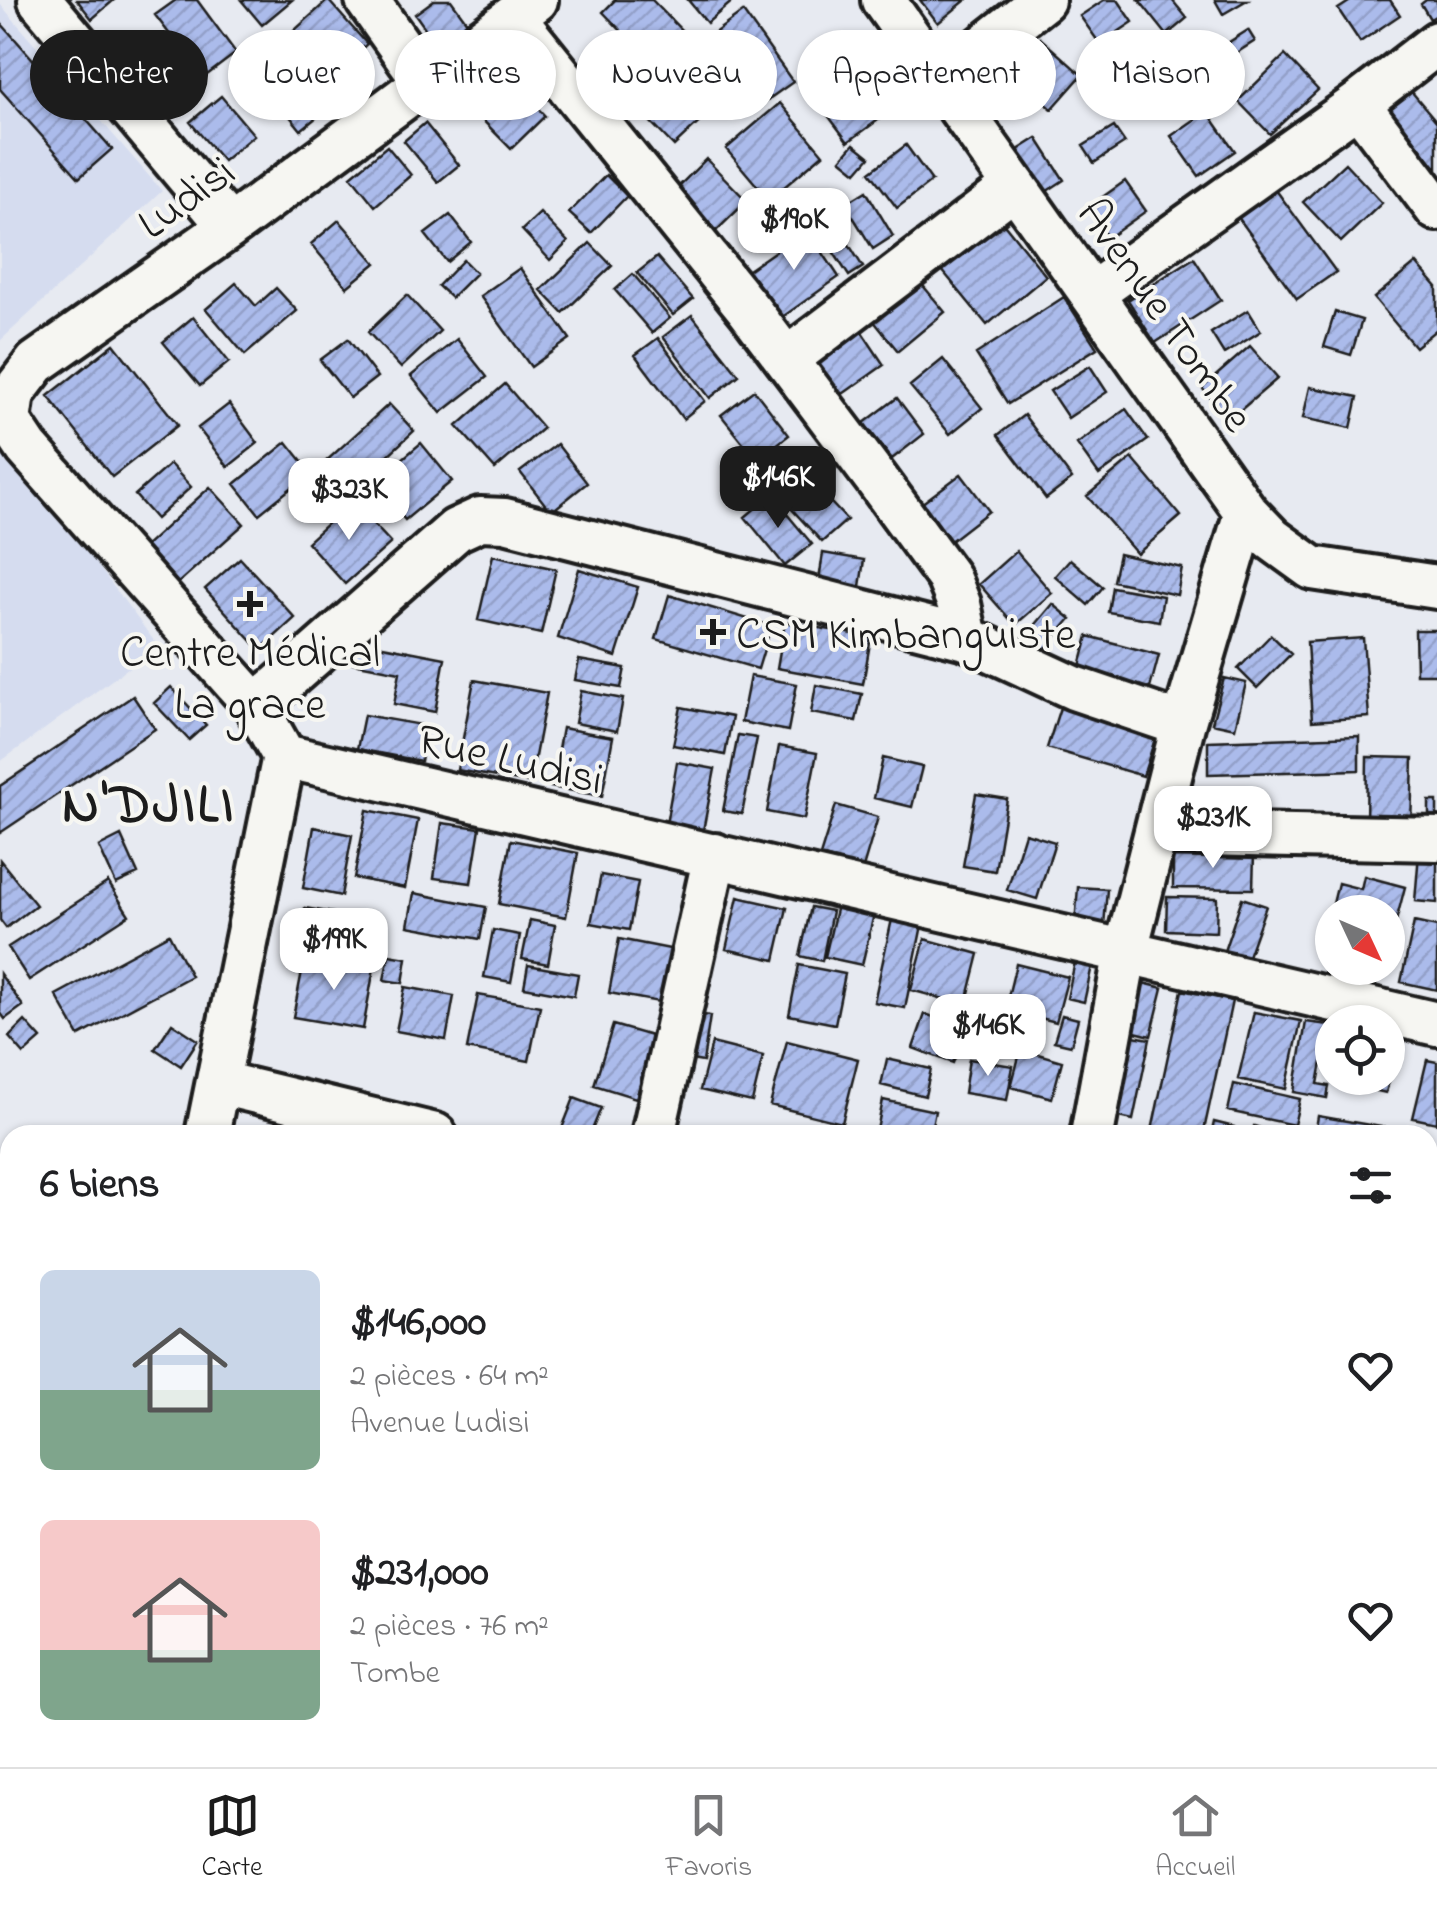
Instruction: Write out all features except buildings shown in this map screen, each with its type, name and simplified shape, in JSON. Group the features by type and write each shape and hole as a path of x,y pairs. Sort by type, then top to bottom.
{"street":[{"path":"40,0 230,227"},
{"path":"367,0 395,40"},
{"name":"Avenue Tombe","path":"883,0 905,30"},
{"path":"1005,30 1043,0"},
{"path":"525,8 948,578 959,604 966,638"},
{"name":"Ludisi","path":"495,30 525,8"},
{"path":"1092,294 1437,43"},
{"name":"Ludisi","path":"256,706 27,448 9,422 13,394 36,363 230,227 395,104"},
{"path":"1358,104 1437,209"},
{"name":"Avenue Tombe","path":"969,120 1246,512 1272,540 1312,568 1437,587"},
{"path":"787,360 1016,186"},
{"path":"1094,1125 1126,950 1183,724 1246,512"},
{"path":"210,1125 284,756 256,706 456,530 480,519 505,520 966,638 1074,688 1183,724"},
{"name":"Rue Ludisi","path":"284,756 1437,1024"},
{"path":"1158,833 1437,840"},
{"path":"656,1125 716,855"},
{"path":"220,1083 394,1125"}],"shaded area":[{"path":"0,4 30,39 30,120 100,120 162,191 0,341"},
{"path":"0,435 158,646 0,762"}],"place":[{"name":"Centre Médical La grace","path":"250,604"},
{"name":"CSM Kimbanguiste","path":"713,632"}],"district":[{"name":"N'DJILI","path":"149,802"}]}
